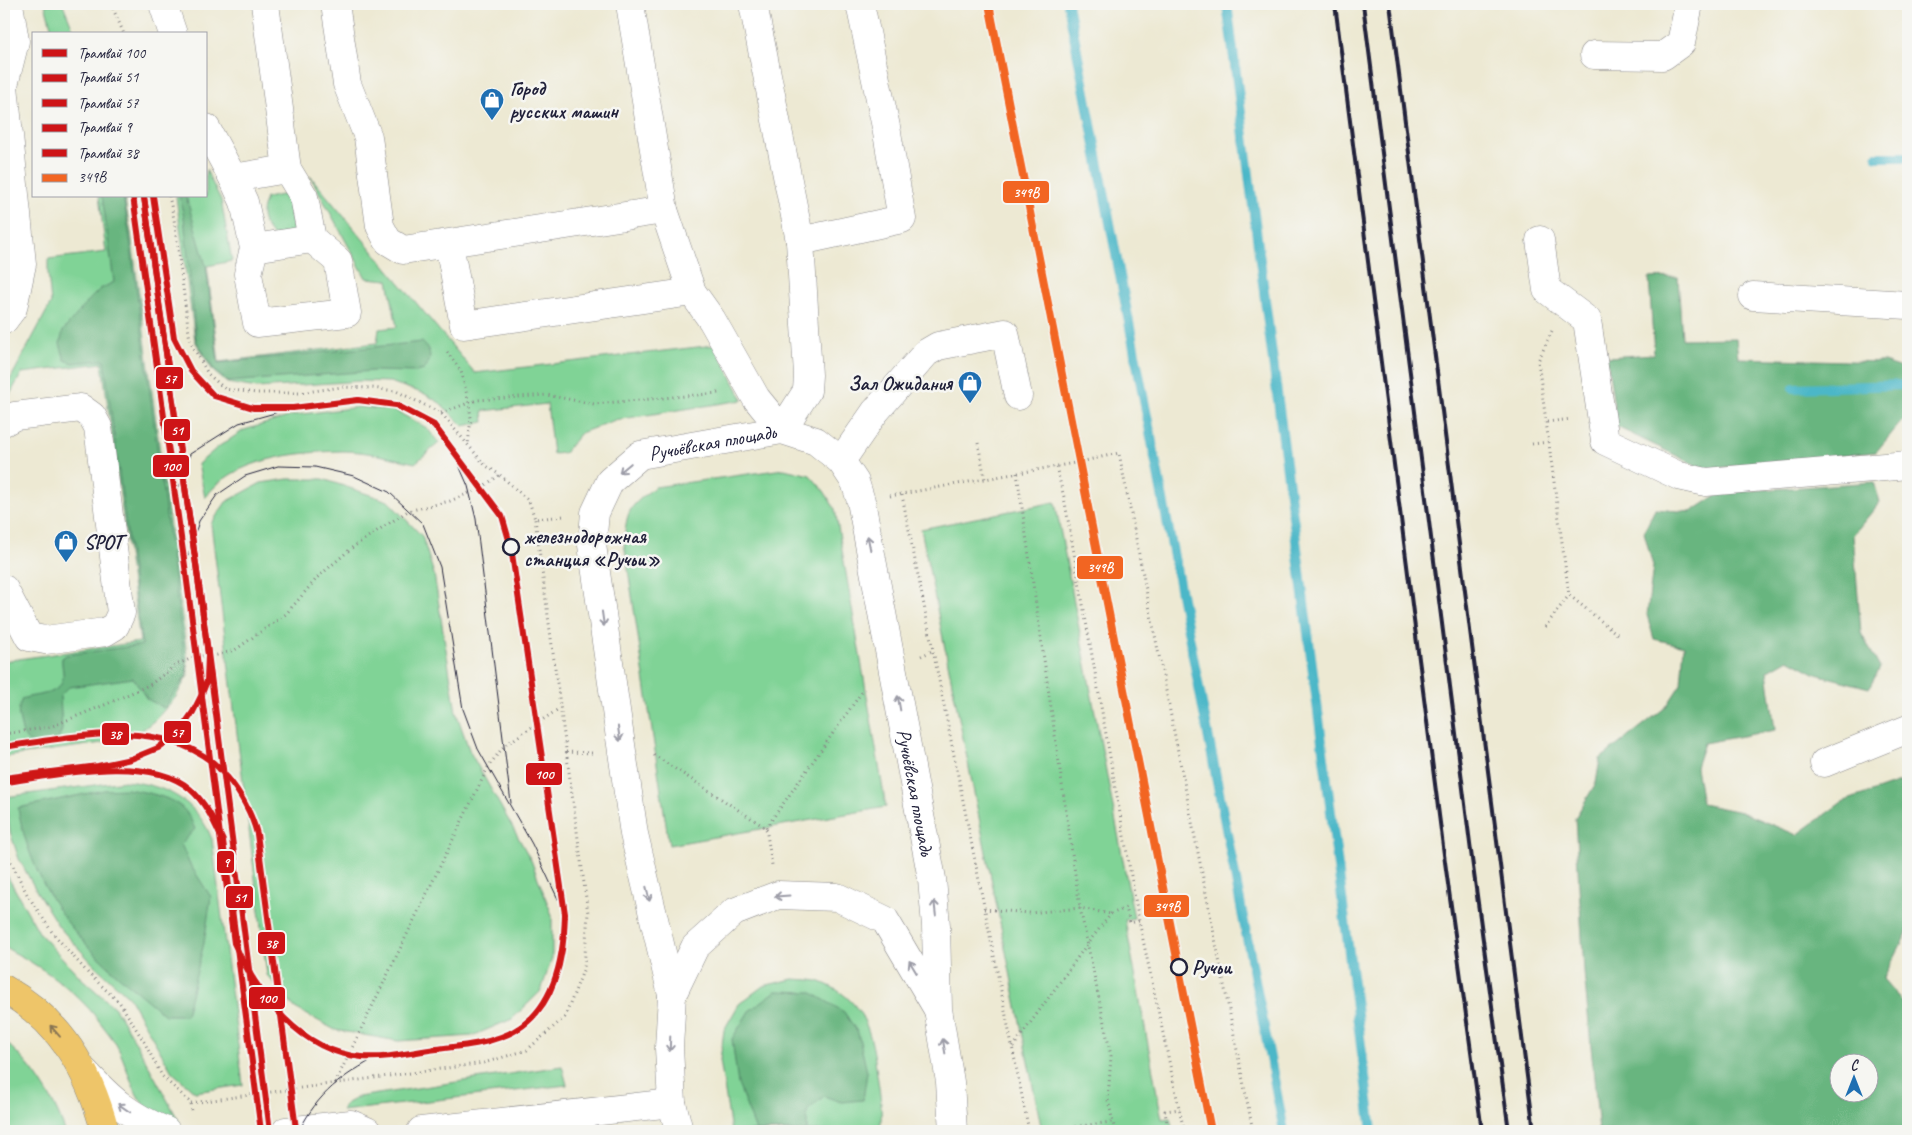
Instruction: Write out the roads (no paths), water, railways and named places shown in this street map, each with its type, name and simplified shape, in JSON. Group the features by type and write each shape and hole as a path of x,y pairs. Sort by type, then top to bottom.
{"main road":[{"path":"4,989 34,1010 53,1028 69,1048 83,1070 98,1101 105,1131"}],"street":[{"path":"4,320 13,308 22,264 4,85 15,41 9,4"},
{"path":"163,4 172,32"},
{"path":"208,132 244,202 254,248 248,274 257,323 347,313 338,261 312,239 304,197 288,169 265,4"},
{"path":"335,4 347,84 368,136 380,226 388,241 403,250 664,210"},
{"path":"630,4 664,210 692,292 712,320 756,398 782,430 807,391 808,375 800,241 753,4"},
{"path":"800,241 902,219 886,127 860,4"},
{"path":"1594,55 1662,56 1681,44 1689,4"},
{"path":"233,178 288,169"},
{"path":"254,248 312,239"},
{"path":"1540,240 1547,290 1587,320 1605,440 1679,476 1706,482 1908,465"},
{"path":"449,244 464,325 692,292"},
{"path":"1753,296 1908,305"},
{"path":"841,462 876,412 926,353 938,346 1004,333 1018,396"},
{"path":"4,422 15,416 81,408 92,416 98,427 121,613 115,626 105,632 45,640 29,637 4,589"},
{"name":"Ручьёвская площадь","path":"679,1131 672,1103 669,1048 672,995 634,834 592,545 595,513 610,481 640,455 782,430 816,440 841,462 855,482 861,501 932,880 936,926 938,1009 950,1082 953,1131"},
{"path":"1824,763 1908,729"},
{"name":"Ручьёвская площадь","path":"672,995 694,947 734,912 778,895 837,897 884,920 938,1009"},
{"path":"83,1070 110,1099 139,1119 166,1131"},
{"path":"421,1131 672,1103"},
{"path":"286,1131 351,1124 367,1131"}],"waterway":[{"path":"1068,4 1284,1131"},
{"path":"1227,4 1372,1131"},
{"path":"1877,157 1908,157"},
{"path":"1794,388 1908,385"}],"tram line":[{"name":"100","path":"133,198 185,566 234,943 255,982 283,1017 300,1032 319,1044 340,1053 362,1057 390,1056 477,1044 501,1037 518,1029 532,1017 552,987 562,951 565,914 511,547 502,516 434,425 396,405 358,400 293,408 253,408 214,396 191,371 174,338 153,198"},
{"name":"51","path":"144,198 202,607 270,1131"},
{"name":"57","path":"4,778 98,766 131,759 158,748 182,728 193,712 207,681 208,655 202,607 144,198"},
{"path":"176,495 190,454 239,423 293,408"},
{"path":"451,447 468,486 476,519 511,803"},
{"path":"185,566 199,521 217,495 245,476 278,466 315,467 354,476 389,492 423,524 440,567 463,709 478,749 532,844 565,914"},
{"name":"38","path":"4,747 56,739 110,734 137,735 163,739 188,747 211,761 232,783 249,811 257,834 296,1129"},
{"name":"9","path":"7,782 50,775 102,770 151,772 172,778 190,789 201,801 210,814 223,841 261,1131"},
{"path":"299,1131 314,1106 332,1087 342,1078 379,1056"}],"railway":[{"path":"1335,4 1445,862 1482,1131"},
{"path":"1363,4 1472,859 1509,1131"},
{"path":"1390,4 1534,1131"}],"place":[{"name":"Город русских машин","path":"492,121"},
{"name":"Зал Ожидания","path":"970,404"},
{"name":"железнодорожная станция «Ручьи»","path":"511,547"},
{"name":"SPOT","path":"66,563"},
{"name":"Ручьи","path":"1179,967"}]}
